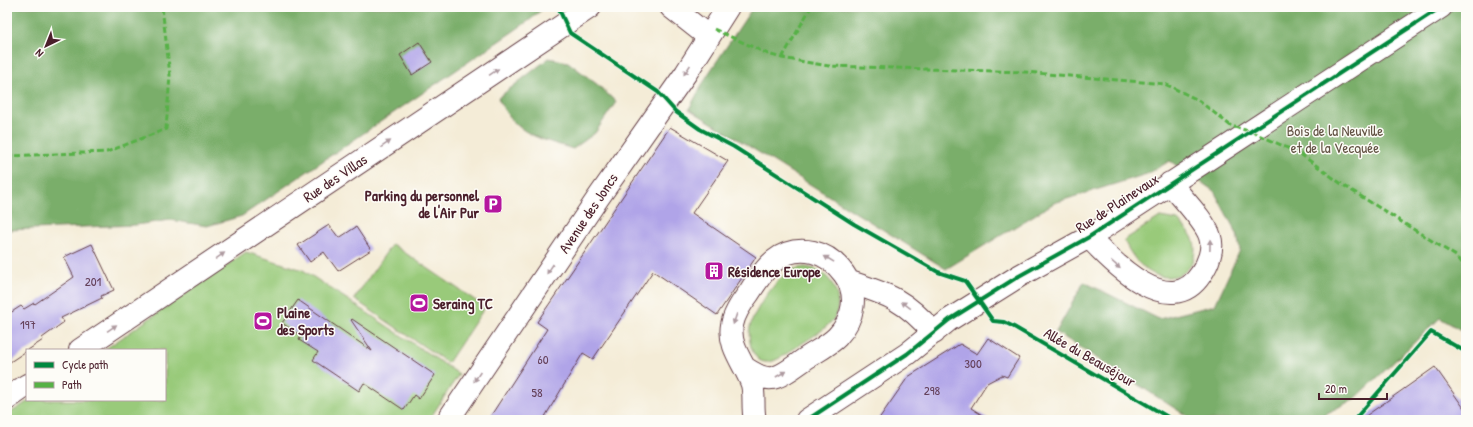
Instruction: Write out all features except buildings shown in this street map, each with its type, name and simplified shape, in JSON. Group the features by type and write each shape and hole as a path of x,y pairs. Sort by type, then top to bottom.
{"street":[{"name":"Rue des Villas","path":"81,349 590,7"},
{"path":"671,7 709,37"},
{"name":"Avenue des Joncs","path":"448,420 728,7"},
{"name":"Rue de Plainevaux","path":"807,420 907,354 949,320 1012,280 1089,237 1170,183 1252,132 1441,7"},
{"path":"1089,237 1120,268 1148,286 1162,291 1174,291 1188,287 1197,280 1203,270 1212,246 1210,235 1202,222 1170,183"},
{"path":"745,368 762,377 776,377 837,337 851,314 854,297 850,282 836,264 815,252 796,251 776,259 767,266 741,304 732,325 737,354 745,368 752,386 753,412 755,420"},
{"path":"850,282 887,294 899,300 915,312 934,333"},
{"path":"7,399 26,386"}],"green space":[{"path":"7,7 545,7 530,20 242,216 207,226 170,220 136,225 7,230"},
{"name":"Bois de la Neuville et de la Vecquée","path":"753,7 1466,7 1466,333 1440,318 1356,398 1314,420 1193,420 1056,332 1084,282 1159,319 1215,305 1240,250 1237,234 1214,191 1170,161 1147,174 1054,203 946,269 689,109 707,76"},
{"path":"549,58 568,62 598,85 616,102 595,133 573,149 538,138 520,127 512,120 498,98"},
{"path":"1160,217 1178,220 1191,234 1194,242 1195,250 1193,261 1186,271 1175,276 1158,276 1150,272 1137,261 1124,240"},
{"name":"Seraing TC","path":"392,244 485,307 448,363 354,299"},
{"name":"Plaine des Sports","path":"246,252 303,270 459,374 429,420 7,420 7,415 28,401 166,401 166,349 105,349"},
{"path":"805,267 816,269 829,279 833,285 838,300 836,315 824,329 814,336 775,360 763,362 754,355 750,343 749,332 752,320 766,296 784,275 792,270"}],"marked path":[{"path":"7,156 107,152 166,129 170,75 162,7"},
{"path":"782,58 811,7"},
{"path":"714,29 768,54 782,58 829,66 1024,72 1165,84 1198,100 1231,126 1252,132 1299,153 1343,185 1456,256 1466,270"}],"cycle path":[{"name":"Allée du Beauséjour","path":"558,7 570,33 658,92 676,112 700,129 734,147 854,224 938,272 965,281 993,321 1004,322 1014,327 1173,420"},
{"path":"807,420 907,354 949,320 1019,276 1089,237 1441,7"},
{"path":"1354,420 1431,332 1466,352"}],"place":[{"name":"Parking du personnel de l'Air Pur","path":"493,204"},
{"name":"Résidence Europe","path":"714,271"},
{"name":"Seraing TC","path":"419,303"},
{"name":"Plaine des Sports","path":"263,321"}]}
